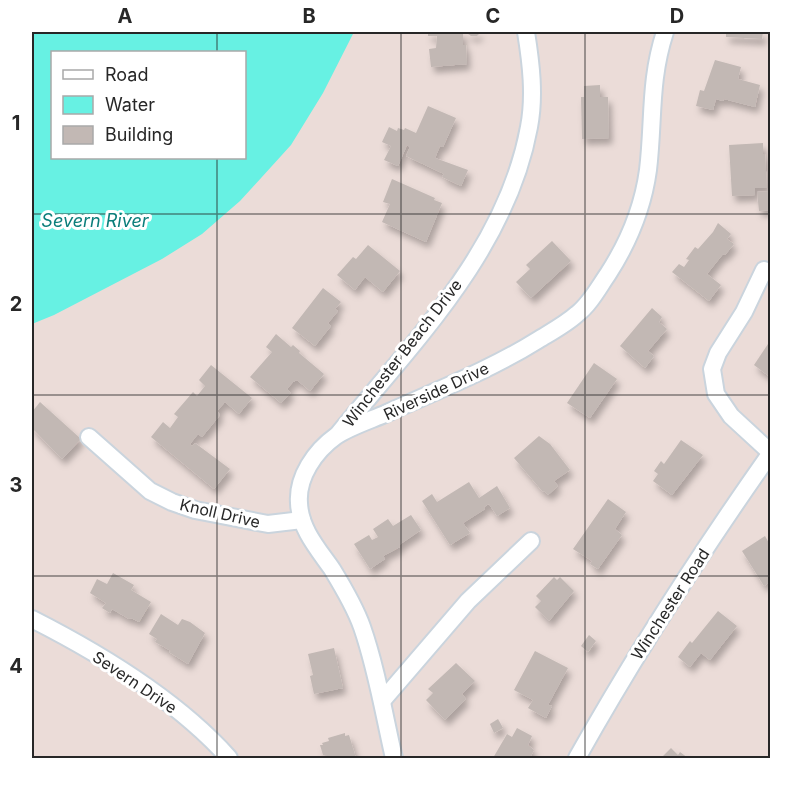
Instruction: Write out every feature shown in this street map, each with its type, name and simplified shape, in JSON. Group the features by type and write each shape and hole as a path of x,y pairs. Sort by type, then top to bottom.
{"street":[{"name":"Winchester Beach Drive","path":"336,436 441,308 494,226 512,188 529,126 532,99 526,32"},
{"name":"Riverside Drive","path":"394,759 382,700 358,617 302,520 299,503 304,476 315,456 336,436 458,382 525,348 578,314 585,306 621,254 643,195 648,170 653,79 666,32"},
{"path":"764,270 744,312 718,352 711,369 716,394 731,416 771,453"},
{"name":"Knoll Drive","path":"89,437 150,491 172,502 195,510 268,524 302,520"},
{"name":"Winchester Road","path":"577,759 623,676 731,510 771,453"},
{"path":"382,700 468,601 531,541"},
{"name":"Severn Drive","path":"32,619 149,688 175,707 229,759"}],"water":[{"name":"Severn River","path":"32,32 354,32 323,93 291,145 240,201 202,234 162,259 32,324"}],"building":[{"path":"428,32 463,32 467,64 431,67 429,49 436,48 437,36 428,36"},
{"path":"465,32 481,32 477,36 471,36"},
{"path":"726,32 763,32 762,39 726,37"},
{"path":"715,60 741,67 738,79 760,85 755,107 724,99 723,101 716,99 713,110 696,106 700,90 704,91"},
{"path":"600,85 600,97 608,97 609,138 582,139 581,97 584,97 584,86"},
{"path":"428,106 456,118 443,147 440,146 435,158 468,170 461,186 442,177 444,174 406,156 410,147 407,145 398,166 384,160 391,146 382,142 389,127 397,131 398,128 404,130 405,128 416,133"},
{"path":"763,143 767,188 755,188 755,195 732,196 729,145"},
{"path":"392,179 442,203 426,242 382,222 390,204 383,202"},
{"path":"770,191 770,210 759,211 757,192"},
{"path":"718,223 731,234 727,239 734,244 707,274 721,285 709,301 672,272 679,264 684,267 689,260 686,259 695,247 698,249"},
{"path":"552,241 571,261 531,298 516,282 530,269 526,265"},
{"path":"368,245 400,271 383,292 365,277 355,290 337,275 353,257 356,259"},
{"path":"323,288 341,302 335,309 338,311 328,323 331,326 315,346 292,328"},
{"path":"652,308 662,317 659,322 667,329 648,351 654,356 645,368 620,346"},
{"path":"276,334 291,347 293,345 324,374 310,391 297,380 293,382 287,389 291,393 281,403 250,377 272,352 266,347"},
{"path":"770,341 770,377 754,365"},
{"path":"594,363 617,379 590,418 567,403"},
{"path":"211,365 252,398 239,414 225,402 217,411 220,415 202,437 198,434 190,444 192,446 195,443 230,469 214,489 151,437 163,422 170,428 178,417 174,414 193,392 197,396 205,386 199,380"},
{"path":"40,402 81,439 62,459 32,428 32,412"},
{"path":"539,436 550,444 570,470 554,481 558,486 548,495 514,458"},
{"path":"681,440 703,455 672,495 653,481 658,474 654,471 661,461 664,464"},
{"path":"469,482 479,498 497,486 510,508 497,516 489,504 487,505 485,509 463,523 470,533 450,545 422,501 432,494 437,502"},
{"path":"608,499 626,512 615,529 622,535 598,569 590,564 592,561 573,549"},
{"path":"411,515 421,530 399,545 400,547 383,556 385,559 370,569 354,544 369,535 372,540 378,537 373,529 388,519 393,526"},
{"path":"765,536 770,545 770,582 764,586 742,551"},
{"path":"113,573 134,585 131,590 151,602 139,622 112,609 110,613 102,608 106,603 90,593 97,579 107,584"},
{"path":"554,577 557,580 560,577 574,591 549,621 535,607 541,601 536,596"},
{"path":"718,611 737,626 710,660 701,653 690,667 678,657"},
{"path":"161,614 178,625 182,619 190,622 205,633 188,664 155,642 157,639 149,634"},
{"path":"589,635 596,641 588,652 581,646"},
{"path":"334,648 343,688 314,694 310,676 313,675 308,654"},
{"path":"535,651 568,668 548,705 552,706 546,718 528,708 533,700 514,690"},
{"path":"456,663 475,681 462,694 466,699 445,720 426,700 433,693 428,689"},
{"path":"498,719 503,728 494,733 490,724"},
{"path":"517,728 532,736 528,745 534,750 530,758 493,758 507,734 512,737"},
{"path":"345,733 345,736 349,735 356,758 327,758 323,755 320,745 323,745 322,743 329,741 328,738"},
{"path":"671,748 678,755 680,752 688,758 661,758"}]}
